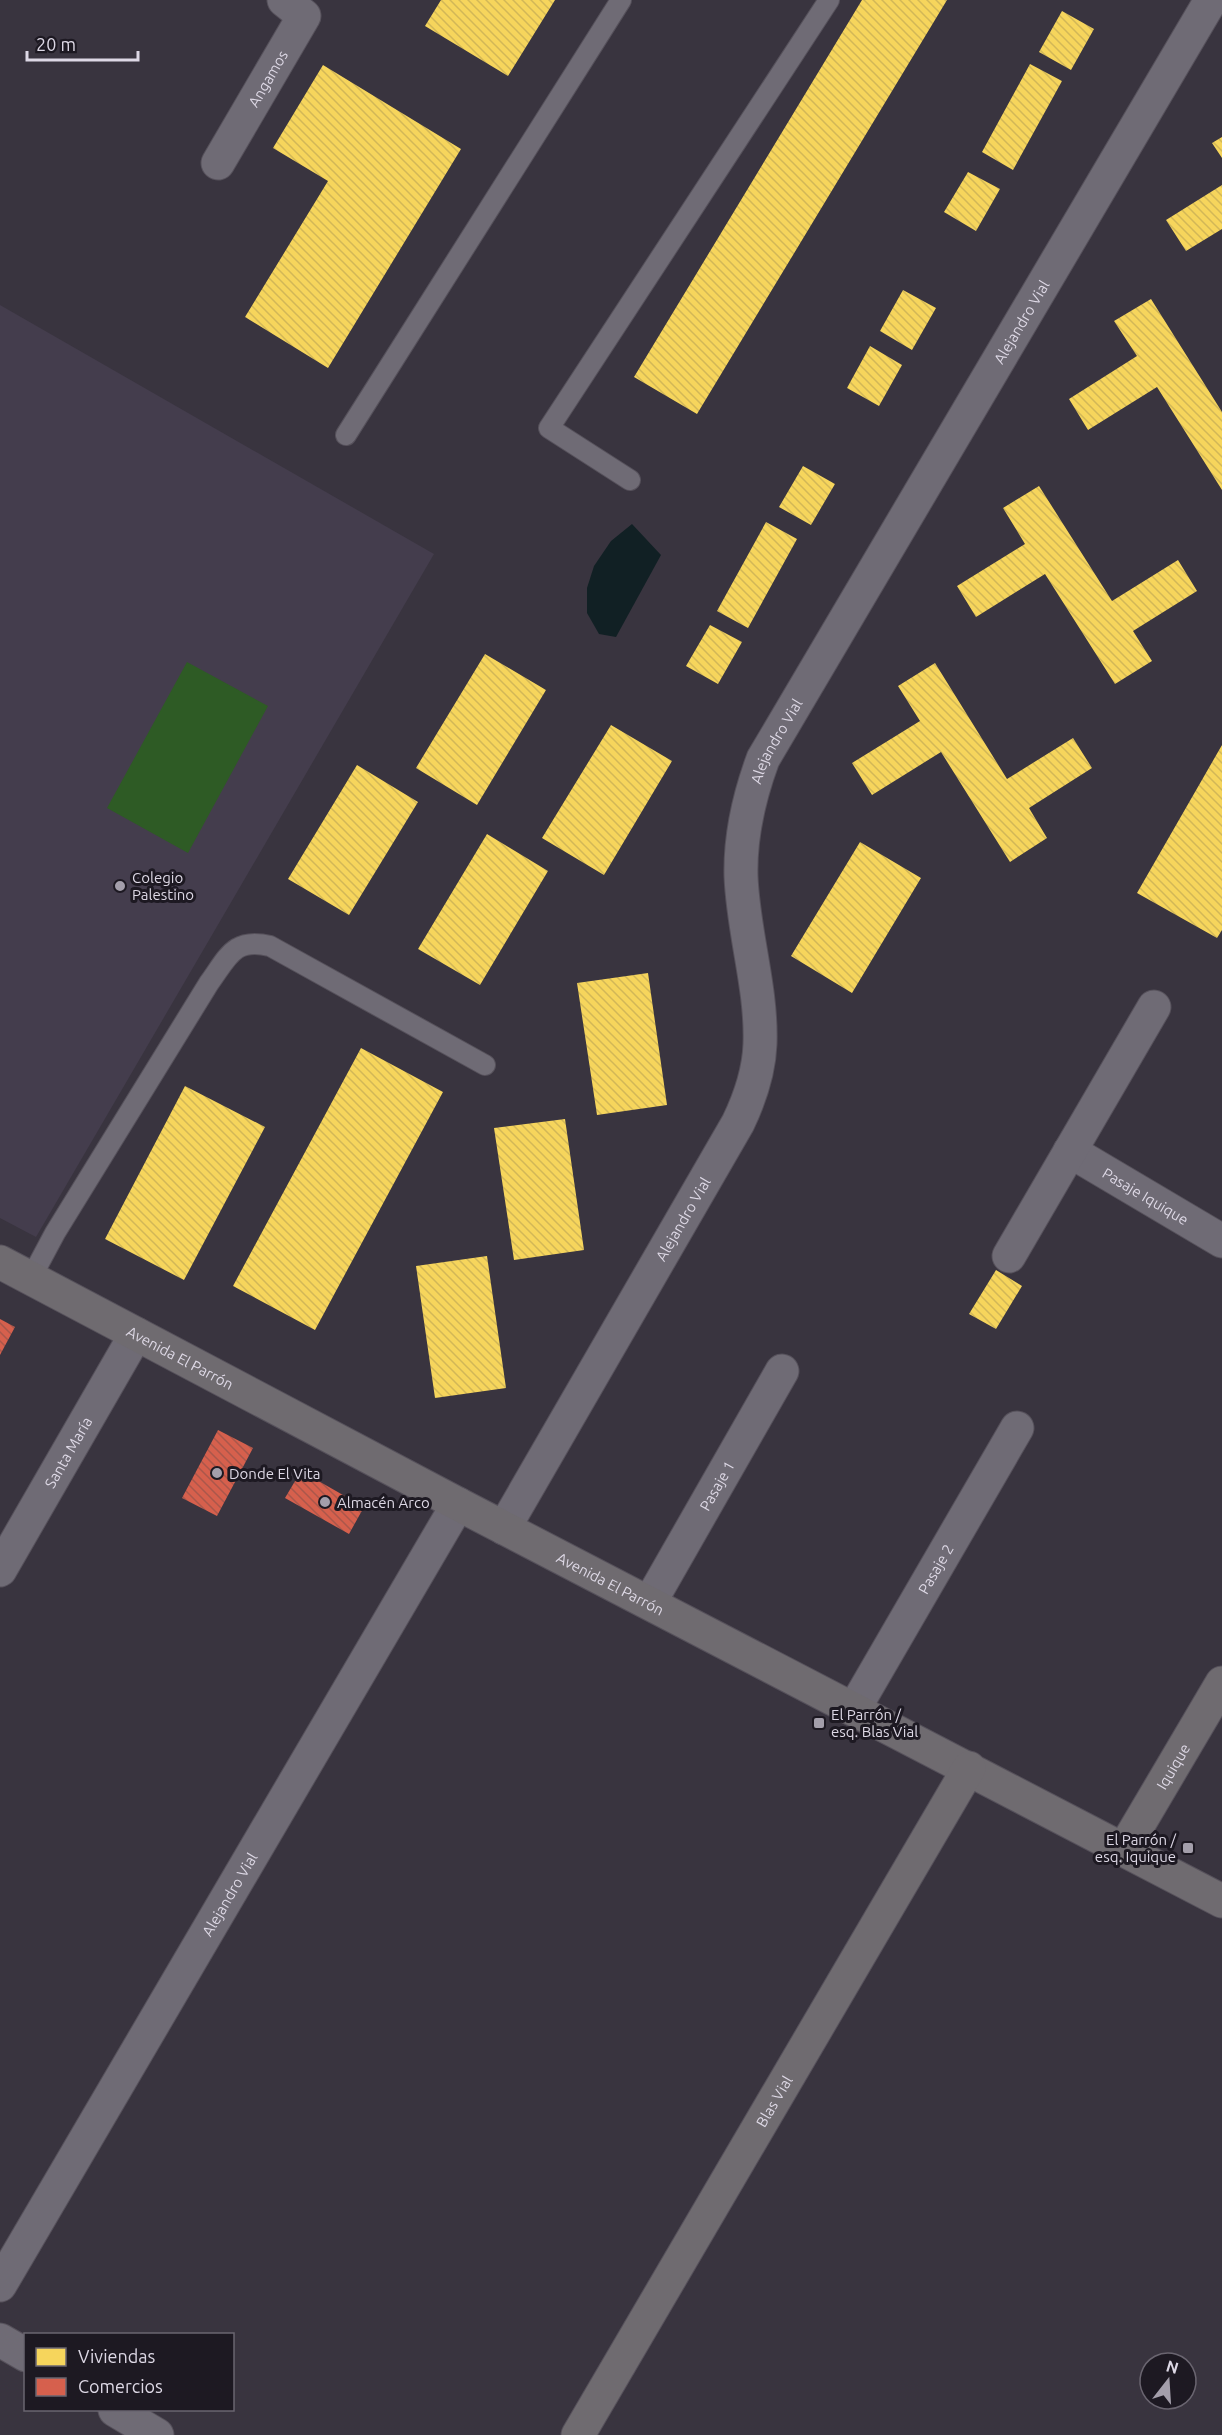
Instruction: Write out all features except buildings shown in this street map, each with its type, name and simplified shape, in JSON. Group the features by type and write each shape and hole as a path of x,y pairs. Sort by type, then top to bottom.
{"main road":[{"name":"Avenida El Parrón","path":"0,1262 458,1504 1222,1901"},
{"name":"Iquique","path":"1124,1850 1222,1683"},
{"name":"Blas Vial","path":"579,2435 969,1768"}],"street":[{"name":"Angamos","path":"218,163 304,16 284,0"},
{"name":"Alejandro Vial","path":"504,1528 738,1123 750,1097 758,1070 760,1044 759,1019 741,877 742,844 746,811 763,759 1211,0"},
{"path":"1009,1256 1154,1007"},
{"name":"Pasaje Iquique","path":"1070,1151 1222,1241"},
{"name":"Santa María","path":"0,1570 136,1334"},
{"name":"Pasaje 1","path":"650,1602 782,1371"},
{"name":"Pasaje 2","path":"854,1709 1017,1428"},
{"name":"Alejandro Vial","path":"0,2285 458,1504"},
{"path":"0,2340 24,2354"},
{"path":"118,2411 157,2435"}],"lane":[{"path":"346,435 621,0"},
{"path":"630,480 549,429 830,0"},
{"path":"31,1278 55,1233 209,983 231,952 242,944 254,942 270,946 485,1065"}],"shaded area":[{"name":"Colegio Palestino","path":"0,305 434,554 36,1237 0,1218"},
{"path":"632,524 661,555 616,637 599,634 587,613 587,588 594,566 611,541"}],"green space":[{"path":"187,662 268,706 188,853 107,808"}],"place":[{"name":"Colegio Palestino","path":"120,886"},
{"name":"Donde El Vita","path":"217,1473"},
{"name":"Almacén Arco","path":"325,1502"},
{"name":"El Parrón / esq. Blas Vial","path":"819,1723"},
{"name":"El Parrón / esq. Iquique","path":"1188,1848"}]}
